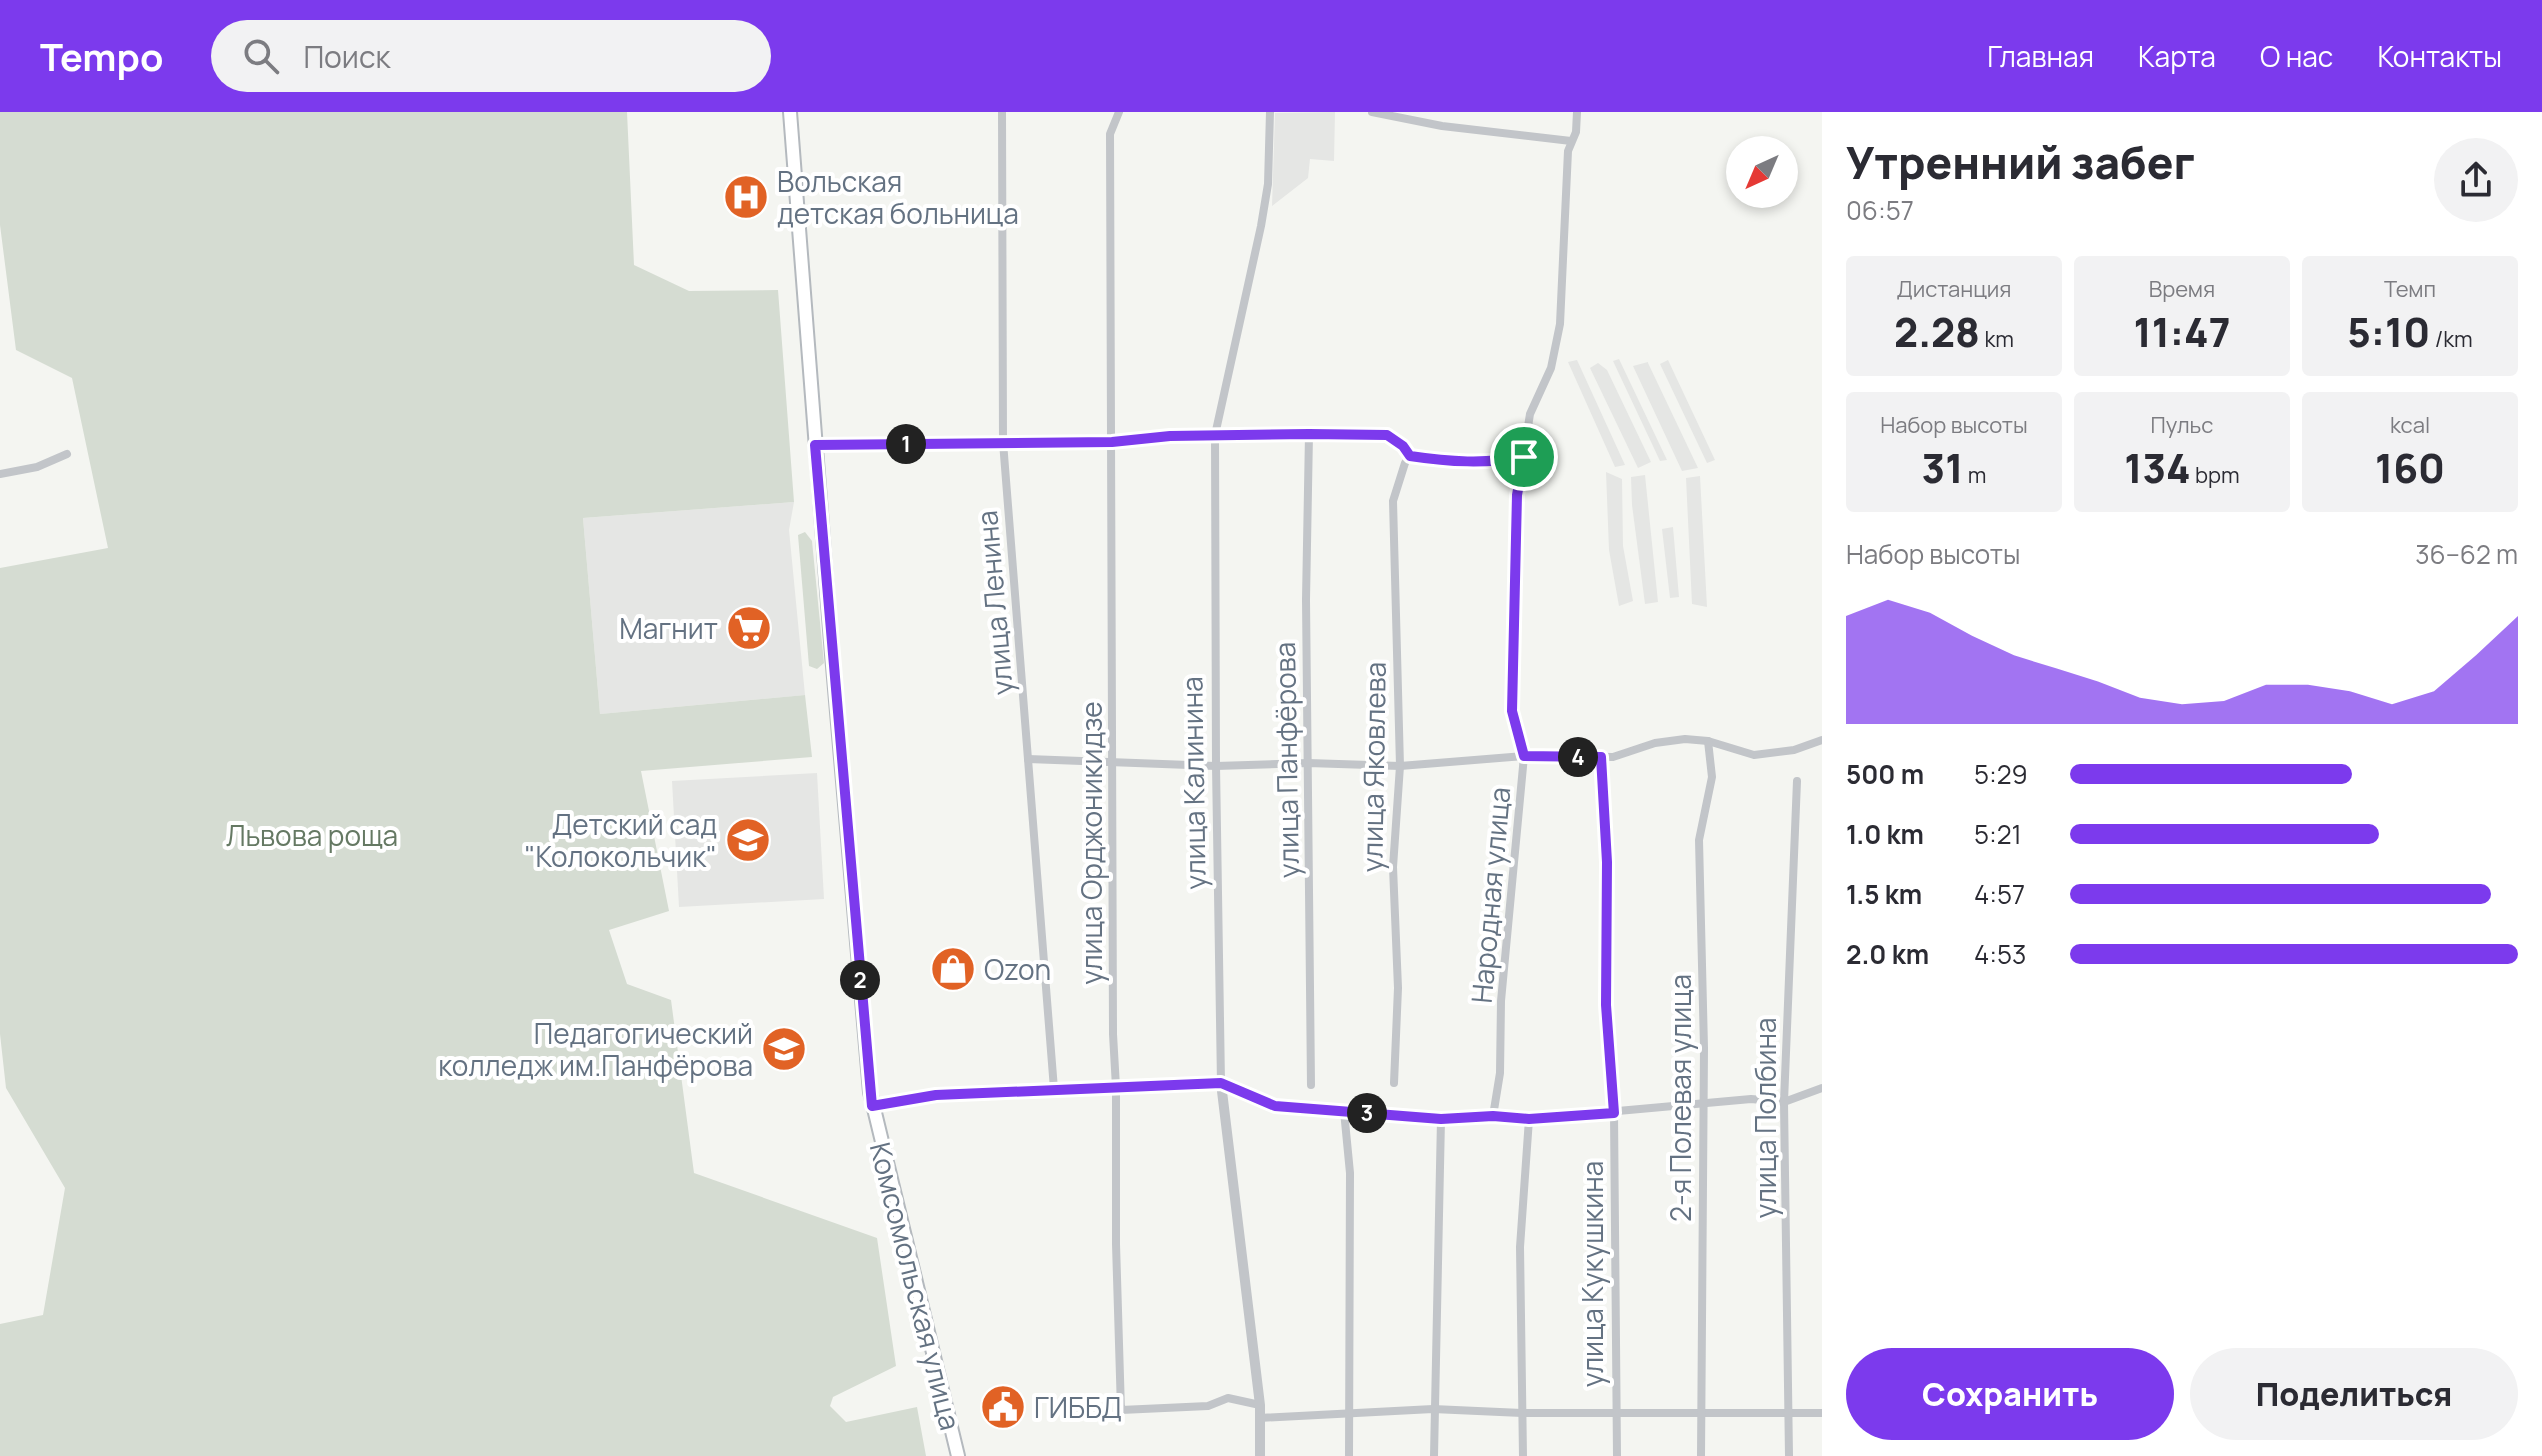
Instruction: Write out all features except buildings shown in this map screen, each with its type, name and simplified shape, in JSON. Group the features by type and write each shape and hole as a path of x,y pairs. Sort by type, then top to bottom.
{"main road":[{"name":"Комсомольская улица","path":"790,112 815,445 872,1106 958,1456"}],"street":[{"name":"улица Ленина","path":"1002,112 1003,442 1054,1089"},
{"name":"улица Орджоникидзе","path":"1119,112 1110,134 1113,1034 1121,1410 1208,1406 1228,1398 1260,1405"},
{"name":"улица Калинина","path":"1260,1456 1260,1405 1221,1083 1215,435 1261,226 1268,184 1270,112"},
{"path":"1372,112 1442,126 1571,141"},
{"name":"Народная улица","path":"1493,1116 1500,1073 1501,1001 1524,756 1512,711 1517,495 1530,414 1551,368 1560,324 1568,151 1576,132 1577,112"},
{"name":"улица Панфёрова","path":"1309,434 1306,600 1311,1085"},
{"path":"815,445 1112,442 1215,435 1387,435 1403,446 1410,456 1449,462 1492,463 1524,457"},
{"path":"0,474 37,467 67,454"},
{"name":"улица Яковлева","path":"1394,1083 1398,988 1393,867 1400,766 1393,501 1410,456"},
{"path":"1028,759 1216,766 1308,763 1400,766 1524,756 1613,757 1655,743 1685,739 1708,741 1754,755 1794,750 1822,740"},
{"name":"2-я Полевая улица","path":"1701,1456 1704,1048 1699,840 1712,777 1708,741"},
{"name":"улица Кукушкина","path":"1601,757 1607,862 1606,1005 1614,1113 1617,1456"},
{"name":"улица Полбина","path":"1789,1456 1784,1102 1797,781"},
{"path":"872,1106 936,1095 1221,1083 1275,1106 1441,1119 1493,1116 1529,1119 1751,1099 1784,1102 1822,1088"},
{"path":"1344,1111 1350,1173 1349,1456"},
{"path":"1434,1456 1441,1119"},
{"path":"1523,1456 1520,1247 1529,1119"},
{"path":"1259,1418 1433,1409 1522,1413 1822,1413"}],"shaded area":[{"path":"1335,112 1334,161 1310,159 1308,178 1272,206 1275,113"},
{"path":"1619,359 1667,460 1660,461 1613,361"},
{"path":"1577,360 1625,465 1615,467 1568,362"},
{"path":"1668,360 1715,460 1707,463 1660,364"},
{"path":"1648,362 1698,468 1682,471 1633,366"},
{"path":"1598,363 1607,370 1651,462 1638,468 1590,368"},
{"path":"1606,472 1622,479 1623,546 1633,601 1619,606 1609,550"},
{"path":"1645,475 1658,602 1645,604 1631,477"},
{"path":"1700,476 1707,607 1692,604 1686,478"},
{"path":"794,502 789,530 805,695 600,714 583,518"},
{"path":"1673,527 1679,597 1670,598 1662,529"},
{"name":"Детский сад \"Колокольчик\"","path":"817,773 824,899 679,907 672,781"}],"green space":[{"name":"Львова роща","path":"0,112 627,112 634,265 689,291 778,290 794,502 583,518 600,714 805,695 812,757 641,771 669,911 609,930 627,984 671,1000 694,1173 877,1238 896,1366 833,1397 830,1406 846,1422 917,1407 926,1456 0,1456 0,1324 43,1315 65,1188 6,1088 0,1034 0,568 108,548 72,378 16,350 0,225"},
{"path":"805,532 812,541 824,663 817,669 809,666 798,535"}],"place":[{"name":"Вольская детская больница","path":"746,197"},
{"name":"Магнит","path":"749,628"},
{"name":"Детский сад \"Колокольчик\"","path":"748,840"},
{"name":"Ozon","path":"953,969"},
{"name":"Педагогический колледж им.Панфёрова","path":"784,1049"},
{"name":"ГИББД","path":"1003,1407"}],"route":[{"path":"1387,435 1403,446 1410,456 1449,462 1492,463 1524,457 1517,495 1512,711 1524,756 1601,757 1608,901 1606,1005 1614,1113 1529,1119 1493,1116 1441,1119 1275,1106 1221,1083 936,1095 872,1106 815,445 1112,442 1170,436 1387,435"}]}
